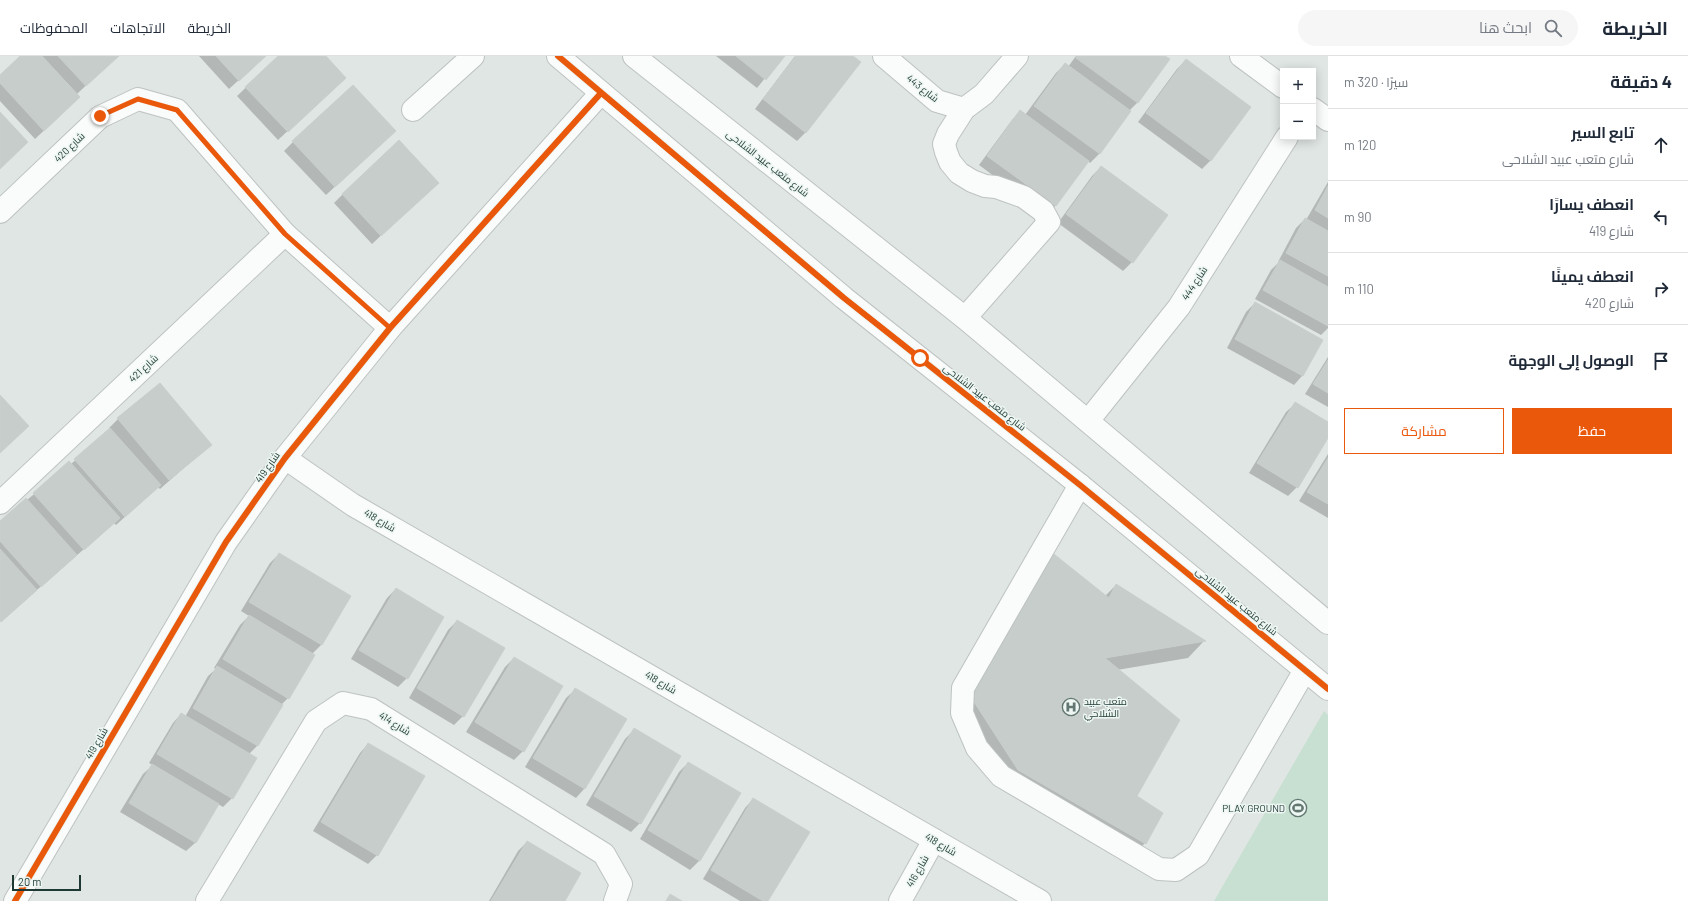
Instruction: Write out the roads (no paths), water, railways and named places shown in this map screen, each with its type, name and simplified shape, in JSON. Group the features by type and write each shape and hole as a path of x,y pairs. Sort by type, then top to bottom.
{"street":[{"path":"412,110 473,56"},
{"name":"شارع متعب عبيد الشلاحى","path":"558,56 844,298 1080,485 1328,689"},
{"name":"شارع متعب عبيد الشلاحى","path":"634,56 965,318 1328,623"},
{"name":"شارع 443","path":"884,56 937,101 964,109"},
{"path":"965,318 1049,222 1044,212 1024,197 996,187 985,186 972,181 959,173 950,162 944,144 948,134 964,109 984,94 1017,56"},
{"path":"1241,56 1280,85"},
{"name":"شارع 419","path":"15,901 226,542 285,458 390,328 601,93"},
{"name":"شارع 420","path":"0,212 100,116 138,99 177,110 285,234 390,328"},
{"path":"1316,112 1328,120"},
{"name":"شارع 444","path":"1088,421 1179,307 1285,140"},
{"name":"شارع 421","path":"0,503 285,234"},
{"name":"شارع 418","path":"285,458 353,505 1040,901"},
{"path":"1080,485 963,688 962,713 977,748 1001,776 1159,869 1176,870 1198,855 1305,670"},
{"name":"شارع 414","path":"207,901 316,721 343,703 370,709 604,854 621,884 615,901"},
{"name":"شارع 416","path":"900,901 934,840"}],"place":[{"name":"متعب عبيد الشلاحي","path":"1071,707"},
{"name":"PLAY GROUND","path":"1298,808"}]}
